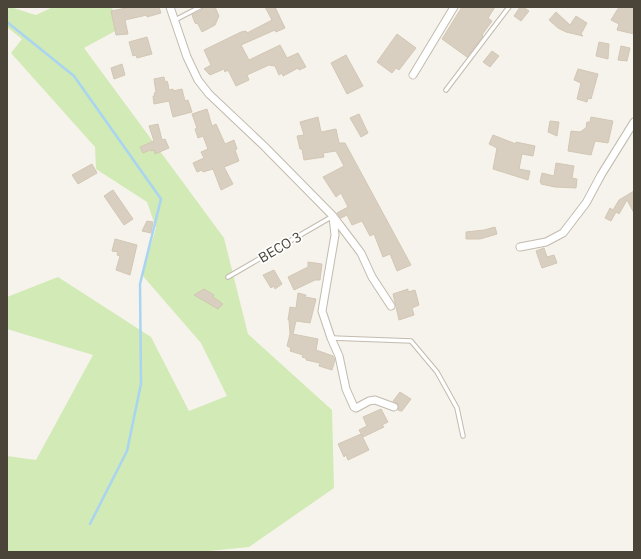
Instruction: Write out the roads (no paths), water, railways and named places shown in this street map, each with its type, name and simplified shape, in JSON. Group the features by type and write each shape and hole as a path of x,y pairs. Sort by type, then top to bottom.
{"street":[{"path":"170,7 198,80 209,94 264,146 333,216 361,253 372,277 391,306"},
{"path":"413,75 454,7"},
{"path":"520,247 546,242 563,234 586,203 600,175 634,122"},
{"path":"333,216 334,235 322,311 339,356 346,389 354,407 359,408 370,401 375,400 394,407"}],"lane":[{"path":"175,20 200,7"},
{"path":"446,90 509,7"},
{"name":"BECO 3","path":"228,277 333,216"},
{"path":"331,338 411,341 437,372 457,408 463,436"}],"waterway":[{"path":"7,22 74,76 161,199 140,284 141,384 127,451 90,524"}]}
